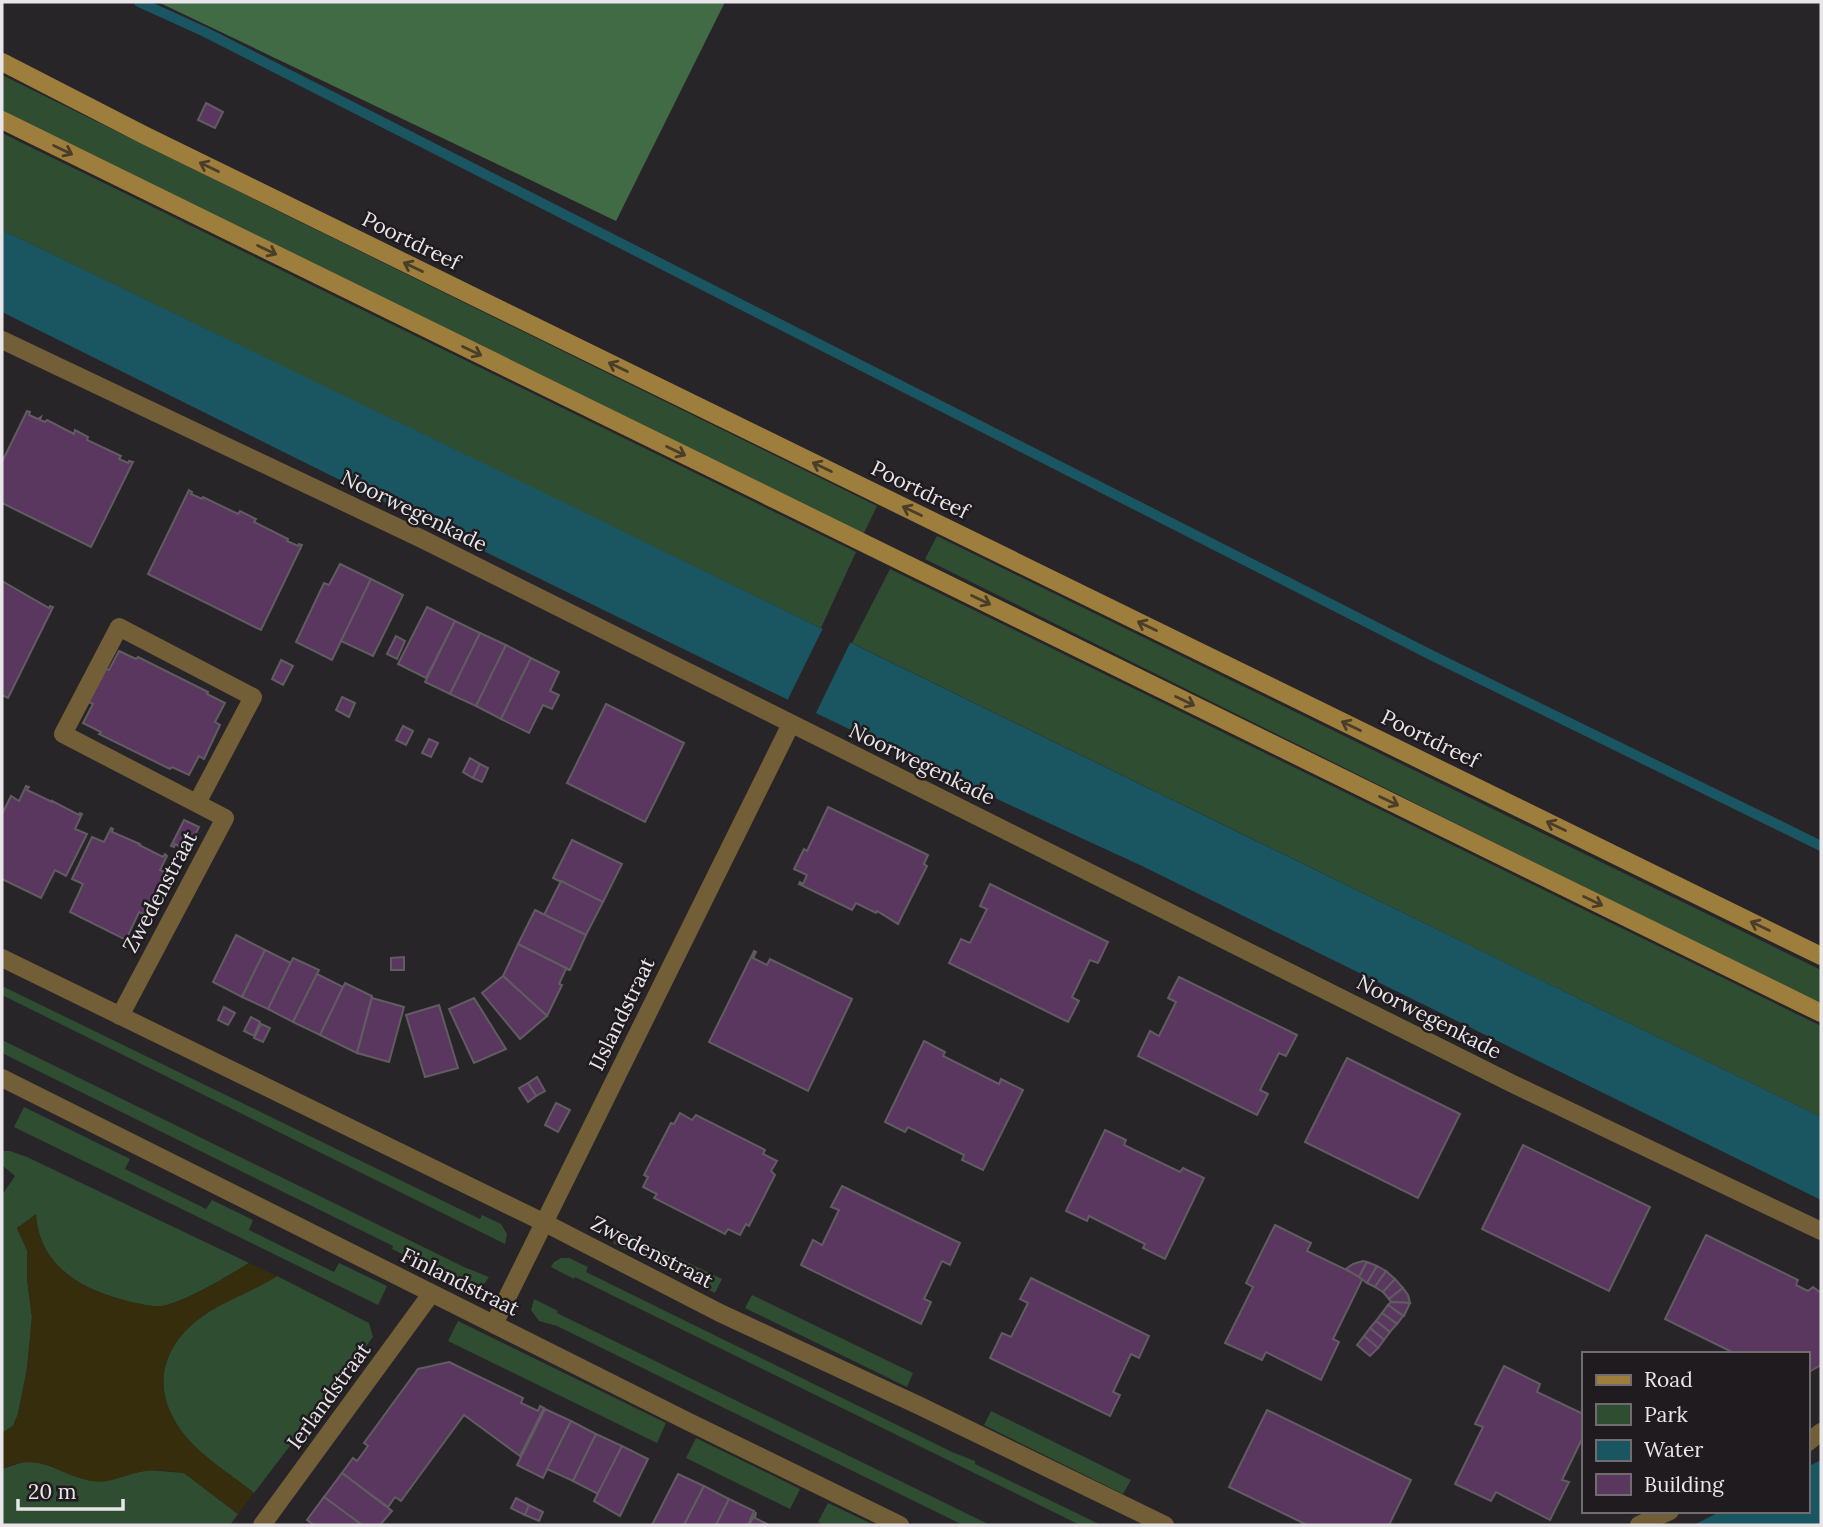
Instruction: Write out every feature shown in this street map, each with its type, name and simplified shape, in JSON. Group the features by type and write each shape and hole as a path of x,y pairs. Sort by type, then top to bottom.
{"main road":[{"name":"Poortdreef","path":"2,62 144,135 1821,956"},
{"path":"2,120 1821,1013"}],"street":[{"name":"Noorwegenkade","path":"2,341 422,539 1513,1084 1821,1231"},
{"name":"Zwedenstraat","path":"120,1016 225,818 64,734 119,627 253,697 197,803"},
{"name":"IJslandstraat","path":"494,1324 791,724"},
{"name":"Zwedenstraat","path":"2,958 545,1223 720,1313 1165,1525"},
{"name":"Finlandstraat","path":"2,1078 431,1294 900,1525"},
{"name":"Ierlandstraat","path":"262,1525 431,1294"},
{"path":"1639,1525 1666,1513"}],"green space":[{"path":"158,2 725,2 616,221"},
{"path":"2,75 877,506 863,535 2,111"},
{"path":"2,133 856,552 821,628 2,230"},
{"path":"937,536 1821,970 1821,1005 925,559"},
{"path":"890,569 1821,1026 1821,1117 852,643"},
{"path":"2,986 480,1219 482,1215 501,1224 507,1234 505,1244 2,995"},
{"path":"2,1040 489,1277 482,1287 471,1288 392,1249 393,1246 2,1053"},
{"path":"24,1107 130,1159 125,1169 206,1209 212,1200 253,1220 249,1230 334,1272 339,1263 387,1286 378,1305 14,1127"},
{"path":"2,1151 27,1157 249,1263 206,1288 171,1304 146,1305 104,1294 75,1280 53,1260 44,1247 36,1215 17,1228 27,1250 27,1279 32,1317 27,1369 18,1414 13,1426 2,1433 2,1195 15,1176 2,1165"},
{"path":"620,1230 722,1279 715,1293 613,1243"},
{"path":"561,1258 569,1258 588,1267 586,1272 1101,1525 1080,1525 551,1267"},
{"path":"277,1276 369,1323 373,1337 254,1493 210,1460 187,1438 174,1420 164,1386 165,1369 170,1353 193,1324 218,1306"},
{"path":"752,1295 913,1373 907,1387 745,1308"},
{"path":"534,1299 558,1311 557,1313 990,1525 963,1525 557,1326 539,1321 531,1310"},
{"path":"458,1321 666,1423 657,1443 448,1341"},
{"path":"991,1411 1131,1480 1123,1494 984,1425"},
{"path":"696,1438 800,1489 790,1509 686,1458"},
{"path":"27,1461 135,1473 148,1470 184,1473 238,1514 230,1525 2,1525 2,1469"},
{"path":"828,1503 874,1525 824,1525 818,1522"}],"sand":[{"path":"36,1214 44,1246 62,1270 88,1287 119,1299 152,1306 171,1304 206,1288 249,1263 277,1276 210,1311 193,1324 170,1353 165,1369 167,1403 174,1420 194,1446 254,1493 238,1514 184,1473 150,1470 98,1482 38,1463 15,1464 2,1469 2,1433 13,1426 18,1414 27,1369 32,1317 27,1279 27,1250 17,1228"}],"water":[{"path":"2,230 1821,1117 1821,1200 1140,865 711,662 2,312"},
{"path":"1821,1460 1821,1525 1694,1525 1717,1513 1809,1513 1809,1466"}],"pier":[{"path":"824,626 852,639 815,715 787,701"}],"building":[{"path":"206,103 223,112 215,128 198,120"},
{"path":"27,411 30,412 29,415 38,419 41,417 40,420 47,420 74,434 75,430 88,437 87,440 121,456 119,459 133,462 91,547 2,503 2,462"},
{"path":"189,490 191,494 238,514 240,511 256,519 254,522 288,539 287,541 302,545 261,630 148,574"},
{"path":"340,564 371,579 332,660 296,642 324,583 329,585"},
{"path":"371,579 403,595 373,656 341,641"},
{"path":"2,581 49,608 53,607 8,698 2,695"},
{"path":"427,607 455,621 426,678 398,664"},
{"path":"455,621 480,633 450,694 425,682"},
{"path":"480,633 506,645 476,706 450,694"},
{"path":"396,636 405,641 397,659 387,654"},
{"path":"506,645 531,658 501,719 476,706"},
{"path":"119,651 136,659 138,657 225,703 215,722 220,725 204,759 199,756 189,775 172,767 170,769 99,734 101,732 83,723 93,704 87,701 104,668 109,670"},
{"path":"531,658 559,672 550,691 559,695 552,709 543,705 529,733 501,719"},
{"path":"281,660 293,666 283,685 272,679"},
{"path":"342,697 355,703 349,717 336,710"},
{"path":"606,704 684,743 645,822 567,783"},
{"path":"403,726 413,731 406,745 396,740"},
{"path":"429,739 438,743 431,757 422,753"},
{"path":"470,758 480,764 473,778 463,772"},
{"path":"480,764 488,768 482,782 473,778"},
{"path":"26,786 29,787 27,790 79,815 82,814 75,829 87,834 66,876 55,870 41,898 2,879 2,814 11,796 19,801"},
{"path":"828,807 928,855 924,864 927,866 898,924 877,911 876,913 856,903 852,910 799,884 803,884 807,875 794,869 804,849 807,851"},
{"path":"184,820 199,827 187,851 175,844 174,847 171,846"},
{"path":"111,828 112,832 163,857 165,854 167,856 160,870 169,874 148,916 139,912 126,940 70,912 83,884 72,879 92,837 104,842"},
{"path":"572,840 622,864 603,902 553,878"},
{"path":"561,881 603,902 586,935 544,915"},
{"path":"990,884 1108,942 1098,963 1090,960 1072,997 1079,1001 1068,1022 949,963 961,939 970,943 987,909 980,906"},
{"path":"535,910 586,935 570,970 518,944"},
{"path":"236,935 265,950 242,997 213,982"},
{"path":"518,944 570,970 566,969 559,984 562,985 547,1016 503,976"},
{"path":"265,950 291,963 268,1009 242,997"},
{"path":"754,951 756,952 753,958 767,965 770,959 852,999 808,1091 709,1042"},
{"path":"404,957 404,970 391,970 391,958"},
{"path":"293,958 319,970 293,1022 268,1009"},
{"path":"317,974 343,987 320,1035 293,1022"},
{"path":"503,976 547,1016 520,1039 482,993"},
{"path":"1179,977 1297,1035 1286,1056 1279,1053 1260,1090 1268,1094 1257,1115 1138,1056 1150,1031 1159,1036 1176,1002 1168,998"},
{"path":"345,983 372,996 357,1053 320,1035"},
{"path":"372,998 404,1007 389,1062 357,1053"},
{"path":"474,998 506,1049 474,1063 449,1009"},
{"path":"439,1005 458,1068 425,1077 406,1015"},
{"path":"224,1007 235,1013 228,1025 218,1020"},
{"path":"251,1017 260,1022 254,1036 244,1031"},
{"path":"261,1024 270,1028 263,1042 254,1038"},
{"path":"924,1041 945,1052 943,1056 999,1084 1001,1079 1023,1090 983,1170 962,1160 964,1155 908,1127 905,1132 885,1122"},
{"path":"1347,1058 1460,1114 1418,1198 1305,1142"},
{"path":"537,1077 545,1091 536,1096 528,1083"},
{"path":"528,1083 536,1096 528,1102 519,1088"},
{"path":"556,1103 570,1110 558,1132 545,1125"},
{"path":"680,1113 692,1120 696,1115 765,1150 763,1154 777,1161 771,1171 775,1175 749,1226 746,1224 740,1235 728,1229 725,1234 654,1198 657,1194 643,1187 648,1177 644,1175 671,1123 674,1124"},
{"path":"1105,1130 1126,1140 1124,1145 1180,1172 1183,1168 1204,1178 1165,1259 1143,1248 1145,1244 1089,1216 1087,1221 1066,1211"},
{"path":"1523,1145 1650,1207 1609,1291 1482,1229"},
{"path":"842,1186 960,1243 950,1265 942,1261 924,1299 931,1302 921,1324 801,1265 813,1240 822,1245 839,1210 831,1207"},
{"path":"1275,1225 1311,1243 1307,1251 1363,1278 1333,1339 1339,1342 1321,1380 1266,1352 1262,1360 1225,1343 1253,1287 1246,1283"},
{"path":"1706,1235 1798,1280 1796,1285 1808,1291 1813,1287 1821,1293 1821,1365 1809,1372 1809,1352 1732,1352 1665,1319"},
{"path":"1367,1262 1359,1277 1346,1269 1353,1264"},
{"path":"1367,1262 1377,1266 1367,1283 1359,1277"},
{"path":"1377,1266 1386,1271 1375,1287 1367,1283"},
{"path":"1386,1271 1395,1279 1383,1292 1375,1287"},
{"path":"1031,1278 1149,1336 1139,1358 1131,1354 1113,1392 1120,1395 1110,1416 990,1358 1002,1333 1011,1337 1028,1303 1020,1299"},
{"path":"1395,1279 1403,1288 1389,1299 1383,1292"},
{"path":"1403,1288 1410,1303 1391,1302 1389,1299"},
{"path":"1391,1302 1410,1303 1404,1316 1388,1305"},
{"path":"1388,1305 1403,1316 1397,1324 1382,1313"},
{"path":"1382,1313 1397,1324 1390,1332 1376,1321"},
{"path":"1376,1321 1390,1332 1384,1340 1370,1328"},
{"path":"1370,1328 1384,1340 1378,1348 1364,1336"},
{"path":"1364,1336 1378,1348 1370,1356 1357,1345"},
{"path":"449,1362 523,1398 521,1403 538,1411 540,1406 544,1408 520,1456 464,1415 401,1501 395,1497 388,1507 342,1473 353,1458 357,1461 368,1446 364,1443 418,1369"},
{"path":"1504,1366 1540,1384 1537,1392 1582,1414 1582,1439 1562,1480 1569,1482 1550,1520 1496,1492 1491,1501 1455,1484 1483,1427 1475,1424"},
{"path":"545,1409 571,1421 543,1478 517,1465"},
{"path":"1267,1410 1411,1480 1389,1525 1307,1525 1229,1487"},
{"path":"571,1421 596,1434 573,1481 547,1469"},
{"path":"596,1434 622,1446 598,1494 573,1481"},
{"path":"622,1446 648,1459 620,1516 594,1501"},
{"path":"342,1473 392,1511 380,1525 362,1525 324,1497"},
{"path":"678,1474 704,1486 684,1525 652,1525"},
{"path":"704,1486 729,1499 716,1525 684,1525"},
{"path":"324,1497 362,1525 314,1525 307,1520"},
{"path":"516,1498 529,1505 525,1515 511,1508"},
{"path":"729,1499 754,1511 748,1525 716,1525"},
{"path":"529,1505 543,1512 539,1521 525,1515"},
{"path":"756,1512 755,1518 769,1525 749,1525"}],"waterway":[{"path":"139,2 205,32 1431,655 1821,846"}]}
